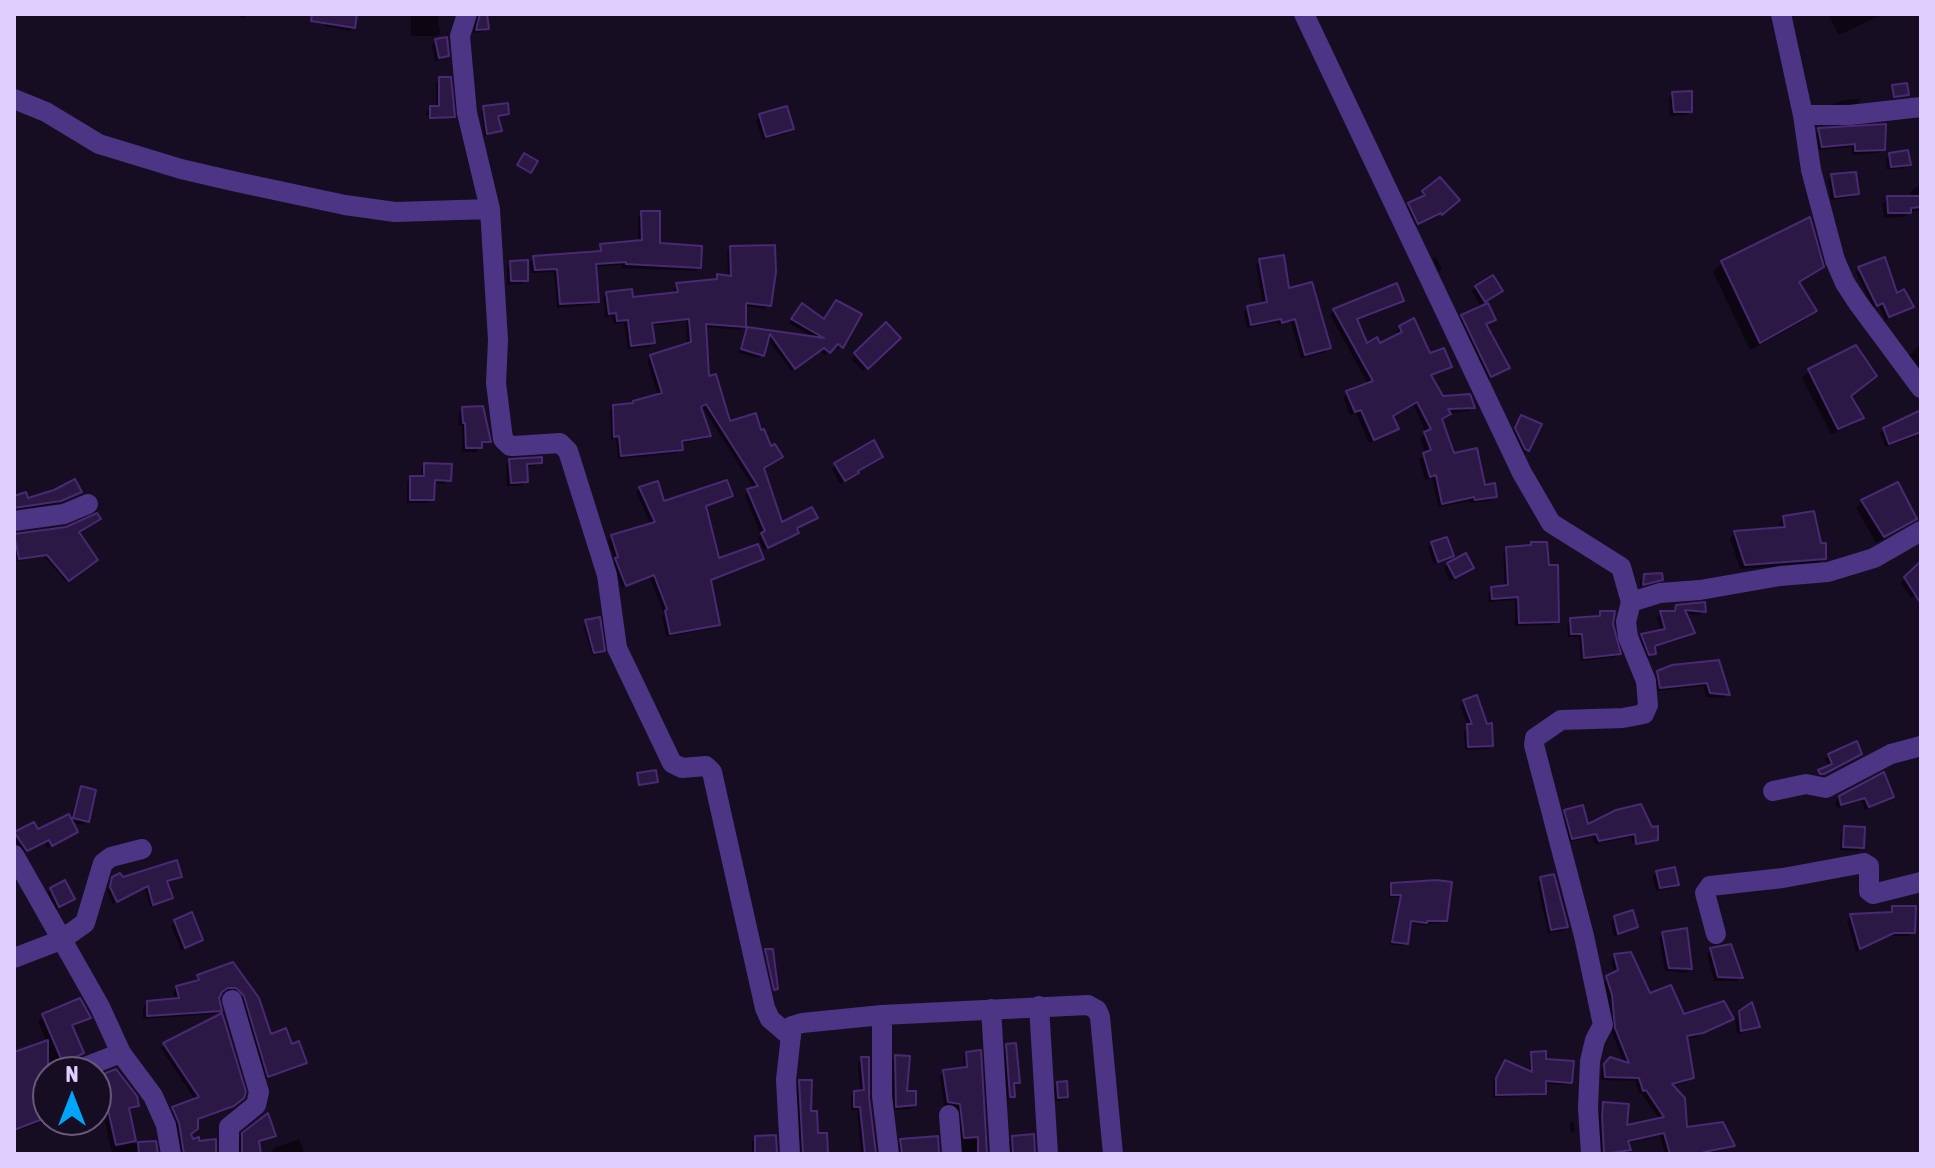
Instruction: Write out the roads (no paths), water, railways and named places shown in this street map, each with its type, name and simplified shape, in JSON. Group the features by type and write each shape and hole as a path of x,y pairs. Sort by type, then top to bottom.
{"street":[{"path":"467,14 460,36 467,113 490,209 498,340 496,383 503,439 510,446 560,443 568,451 607,575 617,648 672,763 682,768 706,766 712,772 765,1008 770,1019 791,1037"},
{"path":"1304,14 1522,473 1551,523 1621,567 1631,602 1626,622 1628,637 1646,681 1648,705 1644,714 1623,718 1561,720 1535,738 1534,745 1580,921 1603,1025 1595,1040 1590,1061 1588,1108 1591,1154"},
{"path":"1781,14 1820,210 1845,283 1921,388"},
{"path":"14,99 46,112 99,144 195,172 289,194 395,212 490,209"},
{"path":"1803,115 1850,115 1921,107"},
{"path":"14,521 64,514 88,504"},
{"path":"1631,602 1660,593 1828,572 1874,558 1921,531"},
{"path":"1773,791 1806,784 1826,788 1891,754 1921,746"},
{"path":"14,958 61,940 85,923 103,863 111,857 142,849"},
{"path":"14,855 100,1007 121,1053 153,1096 166,1125 171,1154"},
{"path":"1716,934 1705,893 1710,886 1783,878 1864,863 1869,866 1869,891 1873,894 1921,882"},
{"path":"229,1154 229,1127 256,1105 259,1092 244,1031 232,1000"},
{"path":"790,1154 786,1080 792,1026 882,1015 1088,1005 1097,1010 1100,1017 1113,1154"},
{"path":"1039,1006 1048,1154"},
{"path":"991,1009 1000,1154"},
{"path":"882,1015 882,1096 889,1154"},
{"path":"112,1056 121,1053"},
{"path":"949,1115 952,1154"}]}
